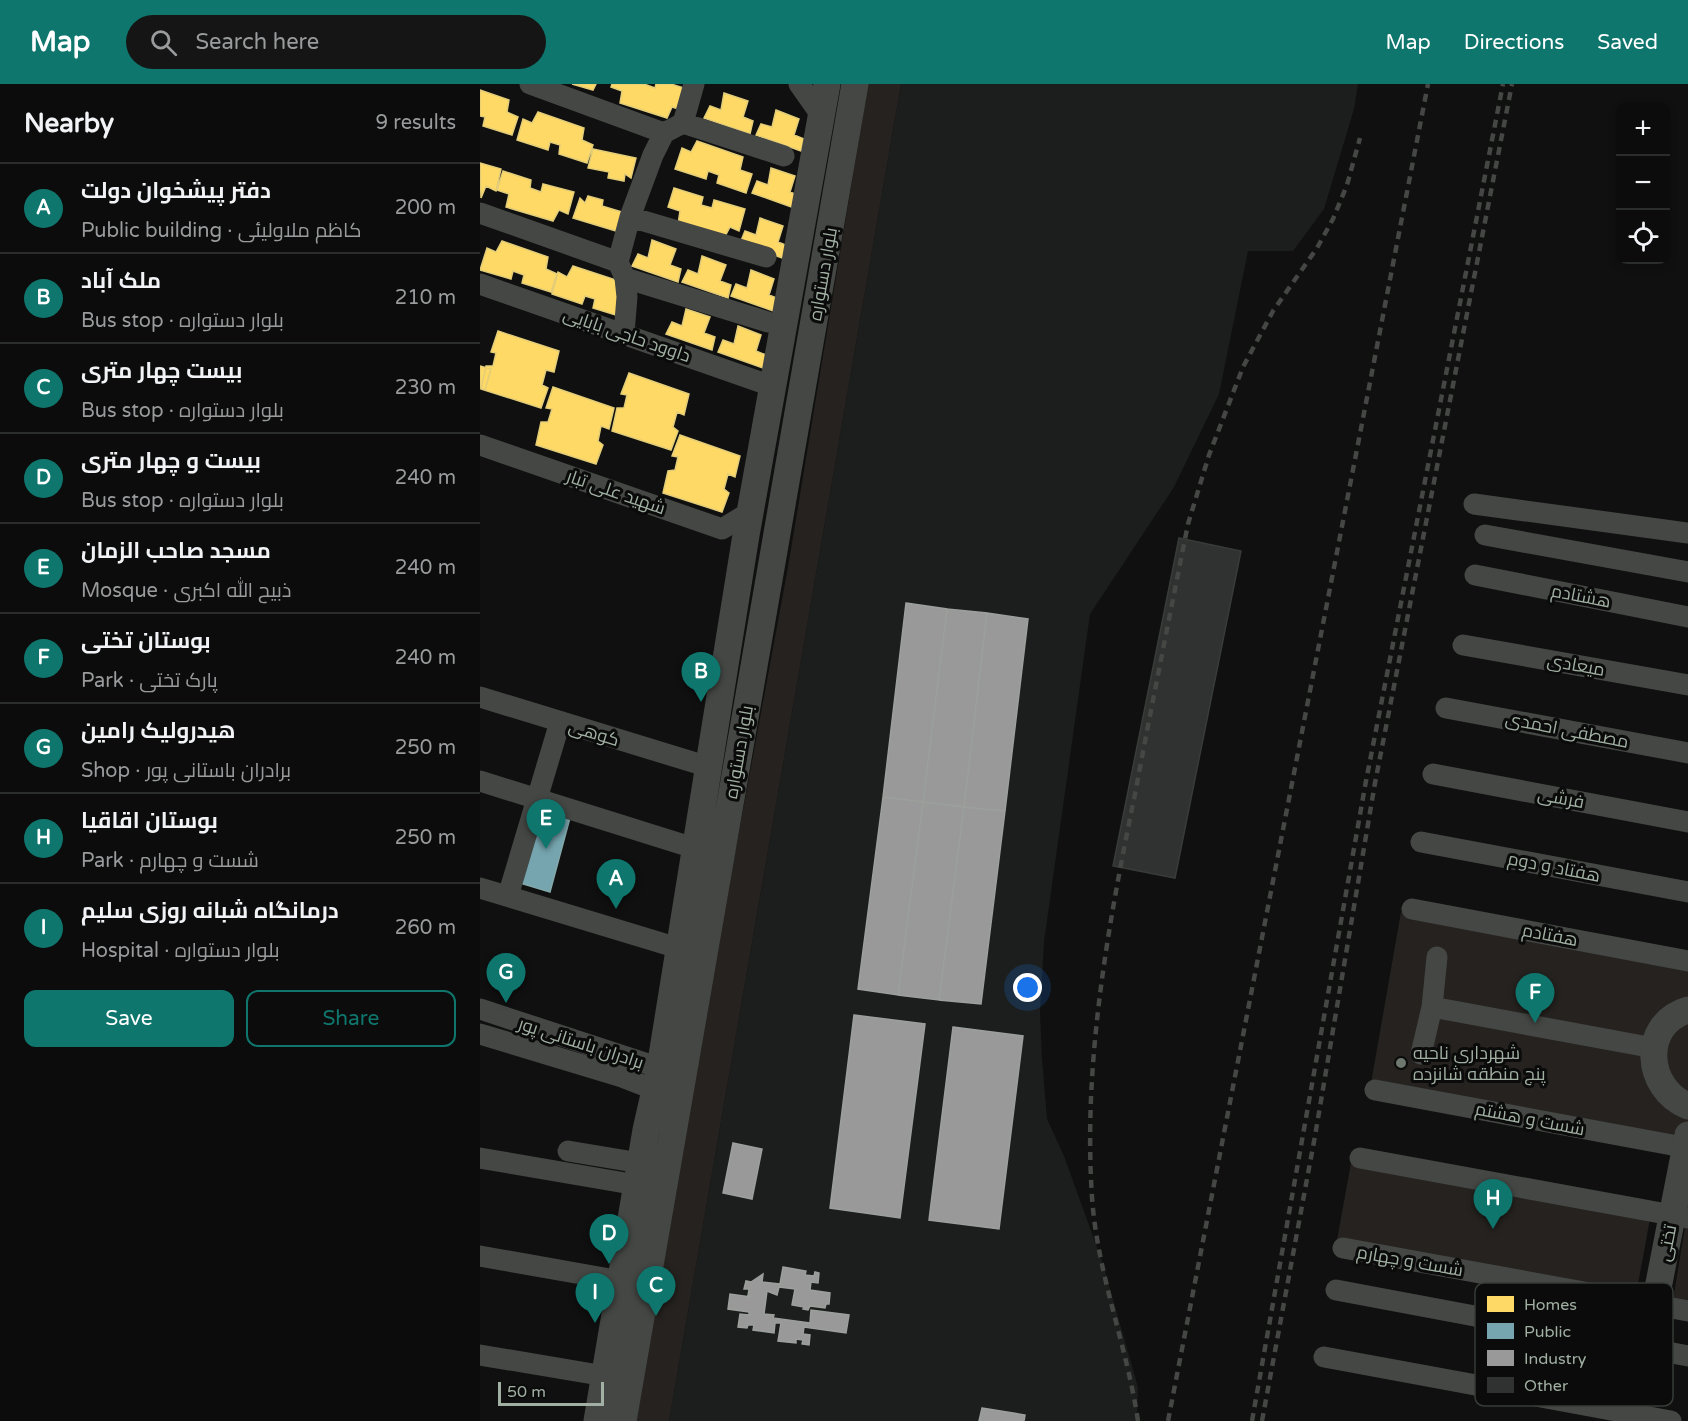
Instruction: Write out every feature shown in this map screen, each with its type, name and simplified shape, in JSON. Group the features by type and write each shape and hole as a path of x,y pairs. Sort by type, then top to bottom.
{"main road":[{"name":"بلوار دستواره","path":"623,1421 668,1084 855,84"},
{"name":"بلوار دستواره","path":"597,1421 638,1174 668,1084 678,948 750,512 774,387 823,97"},
{"path":"1688,1010 1669,1021 1659,1033 1654,1048 1653,1064 1657,1079 1666,1092 1688,1106"},
{"name":"تختی","path":"1661,1283 1680,1217 1687,1144"}],"street":[{"path":"530,84 673,128 784,156"},
{"path":"624,333 627,297 621,270 630,217 652,155 673,128 694,84"},
{"path":"799,84 823,97"},
{"path":"480,213 621,270 768,322"},
{"path":"630,217 766,257"},
{"name":"داوود حاجی بابایی","path":"480,284 774,387"},
{"name":"شهید علی تبار","path":"480,446 722,528 750,512"},
{"path":"1474,504 1688,533"},
{"path":"1485,535 1688,572"},
{"name":"هشتادم","path":"1475,575 1688,617"},
{"name":"میعادی","path":"1463,645 1688,685"},
{"name":"کوهی","path":"480,697 709,767"},
{"name":"مصطفی احمدی","path":"1446,708 1688,753"},
{"path":"508,896 560,722"},
{"name":"فرشی","path":"1433,774 1688,822"},
{"path":"480,781 694,848"},
{"name":"هفتاد و دوم","path":"1421,842 1688,892"},
{"path":"480,888 678,948"},
{"name":"هفتادم","path":"1412,909 1688,961"},
{"path":"1421,1054 1432,1007 1437,957"},
{"path":"1432,1007 1654,1048"},
{"name":"برادران باستانی پور","path":"480,1009 668,1084"},
{"name":"برادران باستانی پور","path":"480,1034 622,1077 668,1084"},
{"name":"شست و هشتم","path":"1375,1090 1687,1144"},
{"path":"568,1151 638,1174"},
{"path":"480,1158 638,1174"},
{"path":"1360,1158 1680,1217"},
{"name":"شست و چهارم","path":"1343,1248 1535,1283"},
{"path":"480,1256 621,1281"},
{"path":"1336,1290 1475,1316"},
{"name":"شست و چهارم","path":"1673,1308 1688,1311"},
{"path":"1673,1353 1688,1356"},
{"path":"480,1355 605,1376"},
{"path":"1324,1357 1475,1387"},
{"path":"1572,1406 1633,1418 1671,1421"}],"shaded area":[{"path":"868,84 901,84 669,1421 636,1421 703,1026 788,567"},
{"path":"901,84 1358,84 1354,109 1324,209 1293,251 1248,251 1219,394 1174,487 1090,614 1044,942 1040,1013 1042,1058 1047,1119 1064,1156 1103,1264 1138,1387 1137,1421 669,1421"},
{"path":"1401,912 1688,963 1688,1139 1371,1083"},
{"path":"1351,1163 1650,1219 1638,1283 1571,1283 1337,1240"},
{"path":"1685,1227 1688,1228 1688,1302 1673,1300"}],"building: Homes":[{"path":"572,84 596,84 593,90"},
{"path":"612,84 644,84 655,88 656,84 671,84 687,89 682,110 672,107 667,118 620,103 622,91 611,87"},
{"path":"480,90 509,100 507,112 518,117 512,135 483,126 485,117 480,116"},
{"path":"724,93 748,101 743,117 753,121 750,134 704,118 710,106 721,110"},
{"path":"776,110 799,119 794,135 804,139 801,151 756,135 761,124 772,127"},
{"path":"538,112 584,128 582,140 593,145 587,163 559,154 560,145 550,142 548,150 517,140 523,119 532,123"},
{"path":"697,141 743,157 740,170 752,174 746,193 717,183 719,175 708,171 706,179 675,169 682,148 691,152"},
{"path":"593,149 636,158 631,178 625,174 624,181 608,178 609,172 588,168"},
{"path":"480,163 501,169 496,191 486,186 481,198"},
{"path":"771,168 795,176 790,192 800,196 797,209 752,193 757,181 768,185"},
{"path":"503,171 531,180 530,188 541,192 543,184 574,192 568,214 559,210 553,221 506,207 509,194 497,190"},
{"path":"674,188 703,197 701,205 712,208 714,200 745,209 739,231 730,227 724,238 678,224 680,211 668,207"},
{"path":"588,196 603,200 602,206 622,212 616,231 573,218 580,198 585,203"},
{"path":"760,218 783,226 778,242 788,246 785,259 740,243 745,231 756,235"},
{"path":"652,240 676,249 670,265 681,269 678,282 632,266 638,254 648,258"},
{"path":"502,241 548,257 546,269 557,274 551,292 522,283 524,275 513,271 511,279 480,270 487,248 496,252"},
{"path":"702,256 726,265 720,281 731,285 728,298 682,282 688,270 698,274"},
{"path":"573,266 619,281 622,317 593,308 595,299 585,296 582,304 552,294 558,272 567,277"},
{"path":"751,270 774,279 769,295 779,299 776,312 731,296 736,284 747,288"},
{"path":"686,309 710,317 704,333 715,337 712,350 666,334 672,322 682,326"},
{"path":"738,326 761,335 756,351 766,355 763,368 718,352 723,340 734,344"},
{"path":"498,331 559,351 554,372 546,370 542,385 548,388 541,408 481,389 486,366 493,366 496,353 491,352"},
{"path":"480,366 491,369 485,390 480,388"},
{"path":"629,373 689,394 684,415 677,412 673,427 678,431 671,450 612,431 617,408 624,408 627,395 621,394"},
{"path":"553,387 614,408 609,429 601,426 598,441 603,445 596,464 536,445 541,422 548,422 552,409 546,408"},
{"path":"680,435 740,456 735,477 728,474 724,489 729,493 722,512 663,493 668,471 675,470 678,457 672,456"}],"building: Public":[{"path":"541,806 571,814 550,892 520,883"}],"building: Industry":[{"path":"906,603 947,609 923,802 883,797"},
{"path":"947,609 987,613 964,807 923,802"},
{"path":"987,613 1028,619 1005,811 964,807"},
{"path":"883,797 923,802 898,995 858,989"},
{"path":"923,802 964,807 939,1000 898,995"},
{"path":"964,807 1005,811 981,1004 939,1000"},
{"path":"854,1015 925,1024 900,1218 830,1208"},
{"path":"953,1027 1023,1036 999,1229 929,1220"},
{"path":"733,1143 762,1149 752,1199 723,1193"},
{"path":"783,1267 806,1271 805,1275 814,1276 815,1272 819,1273 818,1283 811,1282 810,1290 830,1293 829,1304 826,1304 825,1308 810,1306 808,1310 803,1309 804,1307 792,1305 795,1289 779,1287 777,1295 767,1291 764,1314 774,1315 773,1318 810,1323 811,1310 849,1315 846,1333 804,1327 803,1334 810,1335 809,1345 802,1344 803,1340 796,1339 796,1343 778,1341 781,1323 775,1323 774,1333 753,1330 754,1325 748,1325 747,1328 738,1327 740,1314 749,1315 749,1312 728,1309 730,1294 751,1297 748,1296 749,1289 744,1289 746,1281 751,1282 763,1274 762,1282 780,1284"},
{"path":"982,1408 1025,1415 1024,1421 979,1421"}],"building: Other":[{"path":"1179,538 1241,551 1175,878 1113,866"}],"railway":[{"path":"1168,1421 1428,84"},
{"path":"1252,1421 1366,781 1503,84"},
{"path":"1262,1421 1315,1136 1375,783 1512,84"},
{"path":"1138,1421 1100,1254 1092,1197 1091,1096 1107,944 1188,524 1209,455 1243,367 1273,311 1317,248 1333,219 1347,185 1360,138"}],"place":[{"name":"ملک آباد","path":"701,702"},
{"name":"مسجد صاحب الزمان","path":"546,849"},
{"name":"دفتر پیشخوان دولت","path":"616,909"},
{"name":"هیدرولیک رامین","path":"506,1003"},
{"name":"بوستان تختی","path":"1535,1023"},
{"name":"شهرداری ناحیه پنج منطقه شانزده","path":"1401,1063"},
{"name":"بوستان اقاقیا","path":"1493,1229"},
{"name":"بیست و چهار متری","path":"609,1264"},
{"name":"بیست چهار متری","path":"656,1316"},
{"name":"درمانگاه شبانه روزی سلیم","path":"595,1323"}]}
